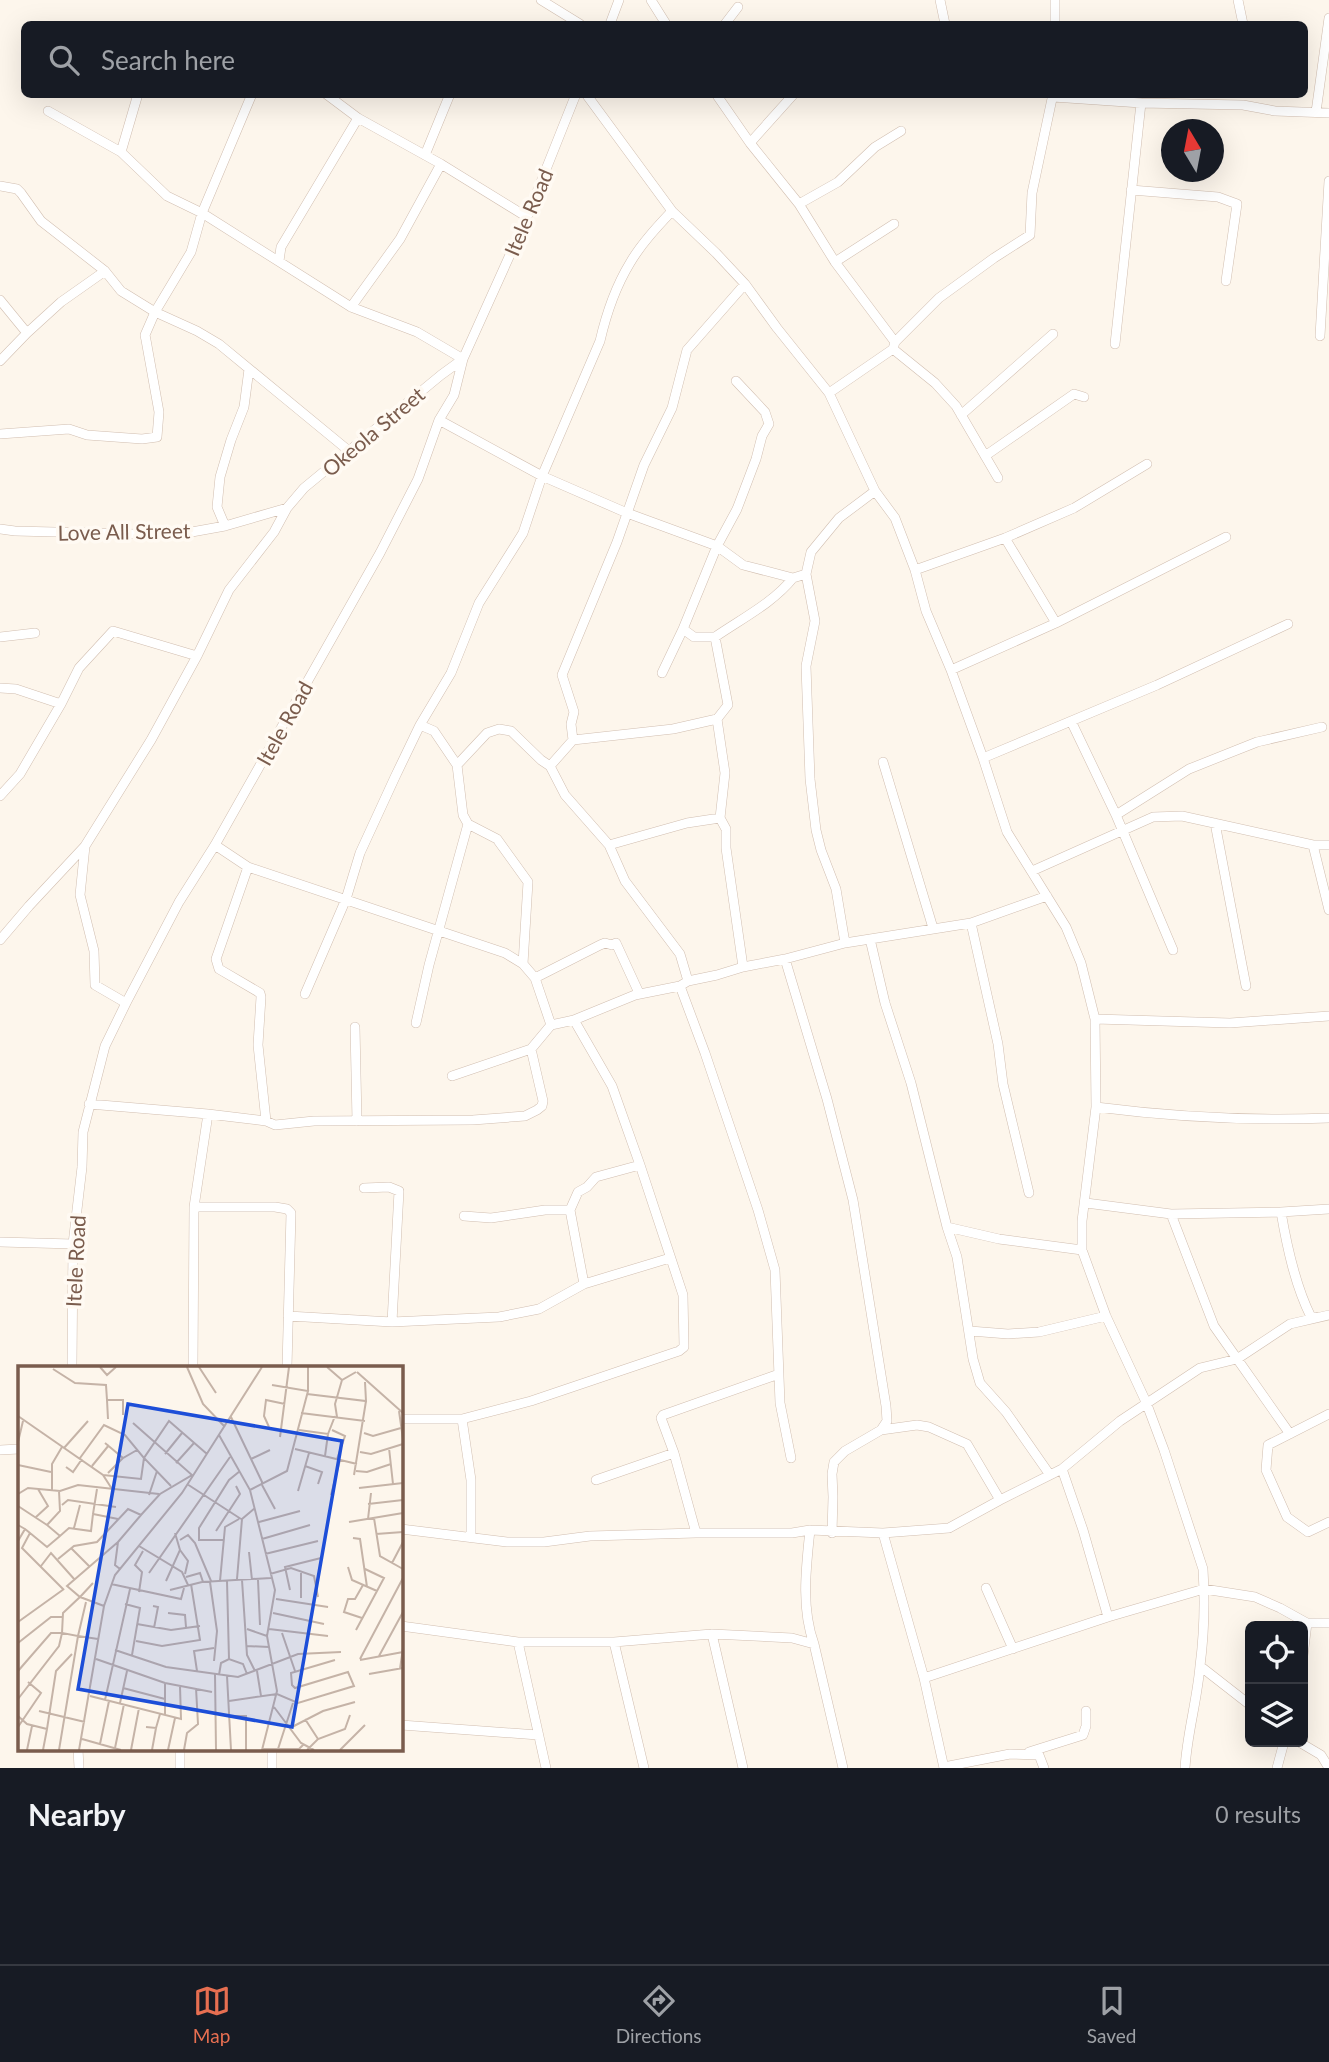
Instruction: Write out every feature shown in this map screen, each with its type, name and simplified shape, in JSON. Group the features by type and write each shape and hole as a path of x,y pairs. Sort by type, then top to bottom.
{"street":[{"path":"541,0 574,21"},
{"path":"611,21 619,0"},
{"path":"651,0 664,21"},
{"path":"940,0 944,21"},
{"path":"1055,0 1055,21"},
{"path":"1238,0 1242,21"},
{"path":"727,21 738,7"},
{"path":"1316,113 1329,18"},
{"path":"121,152 137,98"},
{"path":"0,433 69,429 87,435 157,438 159,412 145,335 155,312 191,252 202,213 250,98"},
{"path":"425,155 448,98"},
{"name":"Itele Road","path":"72,1366 73,1244 82,1167 83,1132 105,1046 179,902 215,845 380,553 418,479 439,420 454,395 463,359 527,217 574,98"},
{"path":"589,98 672,211 745,284 829,393 875,491 895,517 915,570 926,611 951,670 1007,832 1066,926 1081,963 1095,1019 1096,1107 1082,1220 1082,1250 1106,1316 1146,1402 1203,1569 1200,1666 1186,1744 1185,1768"},
{"path":"719,98 750,143 799,204 835,262 894,346 956,406 998,478"},
{"path":"750,143 790,98"},
{"path":"829,393 894,346 939,298 1030,235 1032,193 1053,98"},
{"path":"1078,98 1141,103 1243,105 1275,111 1329,114"},
{"path":"1243,98 1243,105"},
{"path":"342,99 358,118 441,164 527,217"},
{"path":"1115,344 1141,103"},
{"path":"48,111 121,152 167,196 202,213 351,307 417,332 463,359"},
{"path":"279,261 281,247 358,118"},
{"path":"799,204 838,182 875,147 901,131"},
{"path":"351,307 400,239 441,164"},
{"path":"1320,336 1329,181"},
{"path":"0,186 21,192 41,221 105,271 121,291 155,312 208,337 349,451"},
{"path":"1131,190 1218,197 1237,204 1226,281"},
{"path":"305,994 345,899 360,853 420,725 451,673 479,603 523,533 542,476 600,341 605,321 629,264 672,211"},
{"path":"835,262 894,224"},
{"path":"263,252 281,247"},
{"path":"0,361 61,303 105,271"},
{"path":"573,740 571,724 574,712 562,674 617,542 645,465 672,408 687,350 745,284"},
{"path":"0,300 27,333"},
{"path":"961,415 1053,334"},
{"name":"Okeola Street","path":"0,940 85,846 152,740 229,590 274,533 287,508 304,488 463,359"},
{"path":"225,526 217,507 220,477 244,407 249,369"},
{"path":"662,673 717,545 737,509 762,436 769,424 765,412 736,381"},
{"path":"985,456 1074,394 1084,397"},
{"path":"439,420 542,476 627,513 717,545 743,565 793,578 806,575"},
{"path":"915,570 1005,538 1074,508 1147,464"},
{"path":"845,943 836,889 816,830 810,779 806,666 815,621 806,575 811,552 839,518 875,491"},
{"name":"Love All Street","path":"0,529 175,535 225,526 287,508"},
{"path":"951,670 1056,623 1226,537"},
{"path":"1005,538 1056,623"},
{"path":"683,629 694,637 715,637 773,598 793,578"},
{"path":"983,758 1157,685 1288,624"},
{"path":"0,796 20,774 79,668 113,631 197,656"},
{"path":"0,637 35,633"},
{"path":"550,766 573,740 673,729 717,719 728,705 715,637"},
{"path":"0,688 16,689 61,704"},
{"path":"717,719 725,773 720,818 726,829 726,848 743,967"},
{"path":"1071,721 1124,831 1173,950"},
{"path":"420,725 435,731 457,765 463,815 468,824 497,839 522,870 528,882 523,964"},
{"path":"1116,815 1189,769 1257,743 1322,727"},
{"path":"457,765 487,733 499,729 511,731 550,766 565,795 609,845 625,881 680,954 684,984 775,1270 780,1403 791,1458"},
{"path":"883,762 933,928"},
{"path":"1031,871 1153,817 1182,816 1313,845 1329,845"},
{"path":"609,845 687,823 720,818"},
{"path":"1215,823 1246,986"},
{"path":"416,1023 468,824"},
{"path":"215,845 248,867 505,953 523,964 535,978 551,1025"},
{"path":"1313,845 1329,910"},
{"path":"85,846 80,895 94,951 94,985 126,1003"},
{"path":"248,867 216,965 260,993 258,1045 266,1121"},
{"path":"452,1076 531,1049 551,1025 573,1020 635,995 845,943 971,923 1047,896"},
{"path":"971,923 998,1044 1003,1084 1029,1193"},
{"path":"870,939 885,1003 911,1083 957,1258 973,1359 980,1383 1006,1412 1050,1475"},
{"path":"535,978 600,945 616,943 639,993 635,995"},
{"path":"785,959 827,1099 853,1200 886,1406 887,1421 881,1430"},
{"path":"1095,1019 1230,1023 1329,1016"},
{"path":"402,1419 462,1419 543,1397 684,1347 683,1295 640,1165 612,1086 573,1020"},
{"path":"355,1027 357,1121"},
{"path":"89,1104 208,1114 266,1121 275,1125 314,1121 473,1120 525,1115 537,1110 543,1101 531,1049"},
{"path":"1096,1107 1185,1116 1277,1120 1329,1118"},
{"path":"193,1366 194,1207 208,1114"},
{"path":"584,1284 570,1210 578,1192 596,1177 640,1165"},
{"path":"364,1188 389,1187 399,1191 392,1322"},
{"path":"1086,1203 1171,1214 1329,1209"},
{"path":"194,1207 275,1207 287,1209 291,1213 287,1366"},
{"path":"464,1216 491,1218 545,1210 570,1210"},
{"path":"1282,1212 1295,1273 1306,1307 1311,1317 1325,1316"},
{"path":"1171,1214 1214,1326 1290,1434"},
{"path":"947,1227 999,1239 1082,1250"},
{"path":"0,1242 73,1244"},
{"path":"288,1316 392,1322 499,1317 539,1309 584,1284 670,1258"},
{"path":"970,1331 1009,1334 1039,1332 1106,1316"},
{"path":"402,1529 507,1542 544,1542 590,1536 792,1533 810,1530 883,1533 949,1528 1062,1469 1120,1420 1200,1368 1237,1359 1290,1324 1325,1316"},
{"path":"696,1533 674,1453 661,1418 663,1415 779,1374"},
{"path":"1329,1414 1268,1445 1266,1470 1287,1517 1294,1523 1308,1532 1329,1522"},
{"path":"462,1419 471,1480 471,1537"},
{"path":"832,1532 834,1462 845,1451 881,1430 917,1425 929,1427 967,1444 1000,1500"},
{"path":"0,1450 18,1449"},
{"path":"596,1480 674,1453"},
{"path":"1062,1469 1108,1618"},
{"path":"810,1530 806,1575 808,1628 843,1768"},
{"path":"883,1533 924,1678 944,1767 1020,1754 1083,1735 1086,1711"},
{"path":"986,1588 1013,1649"},
{"path":"924,1678 1204,1589 1255,1597 1303,1621"},
{"path":"1308,1623 1329,1623"},
{"path":"402,1626 519,1642 614,1642 712,1634 792,1638 814,1644"},
{"path":"792,1638 808,1628"},
{"path":"712,1634 743,1768"},
{"path":"519,1642 546,1768"},
{"path":"614,1642 644,1768"},
{"path":"1200,1666 1245,1700"},
{"path":"402,1725 538,1735"},
{"path":"1277,1768 1283,1747"},
{"path":"1307,1747 1321,1755 1329,1768"},
{"path":"78,1750 79,1768"},
{"path":"180,1750 180,1768"},
{"path":"272,1750 272,1768"},
{"path":"1020,1754 1039,1755 1044,1768"}]}
